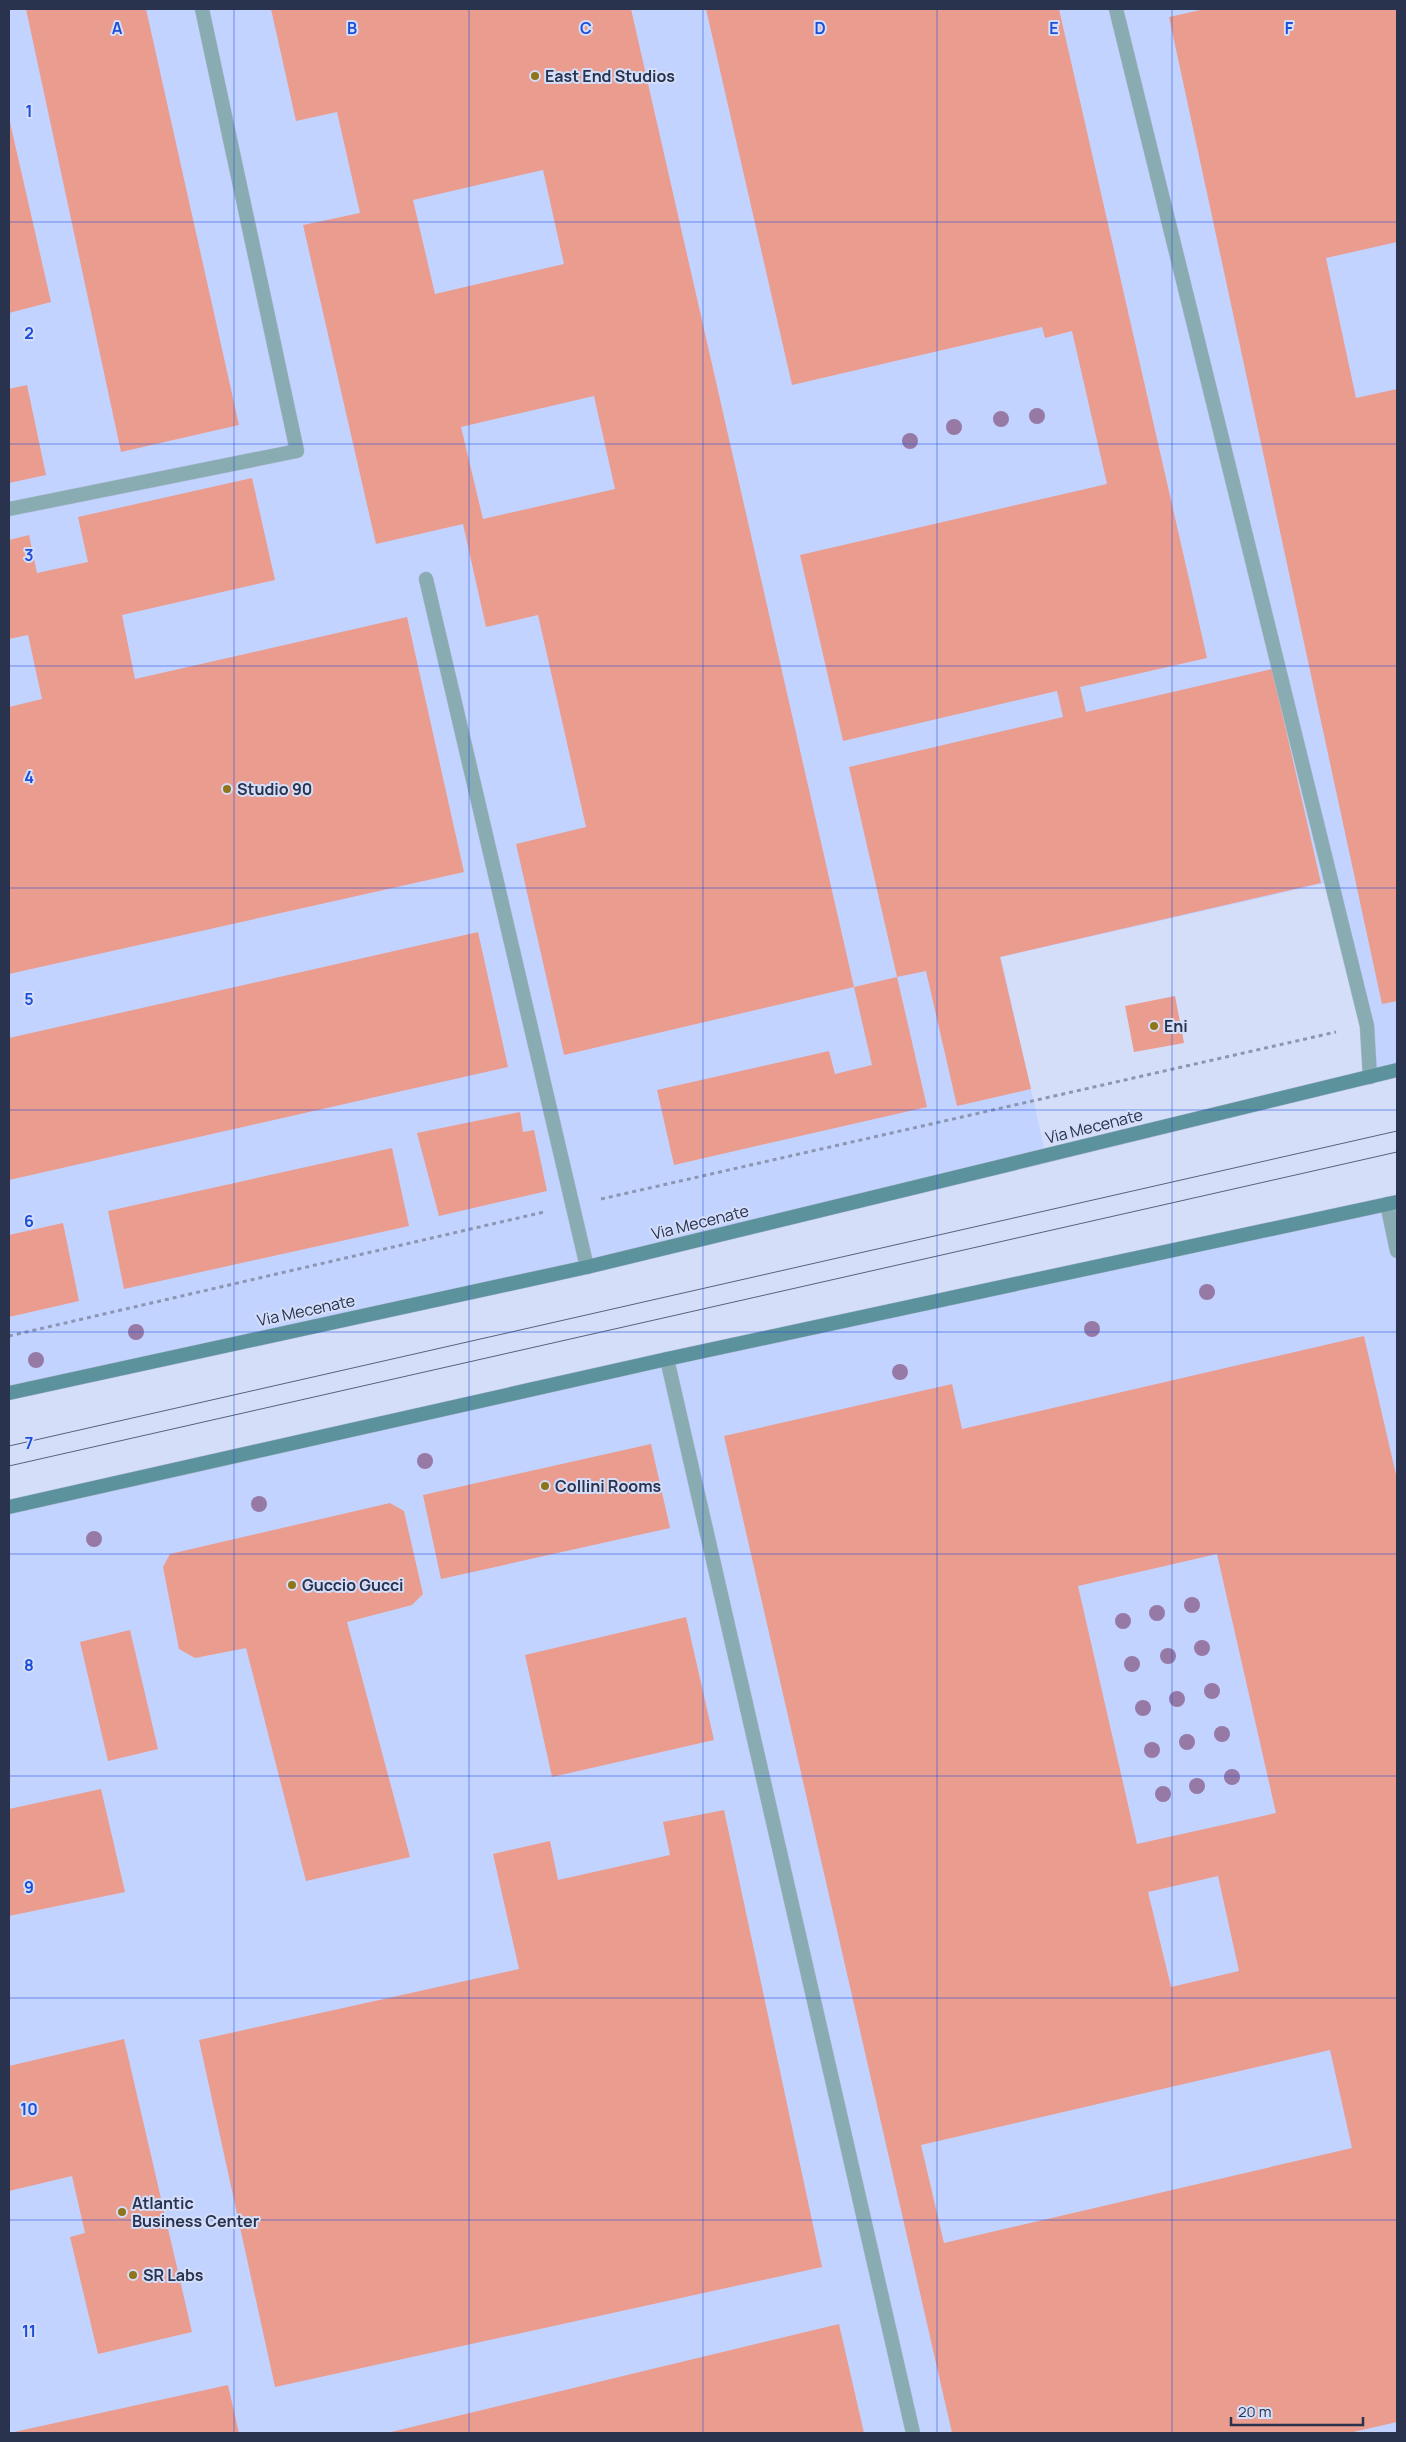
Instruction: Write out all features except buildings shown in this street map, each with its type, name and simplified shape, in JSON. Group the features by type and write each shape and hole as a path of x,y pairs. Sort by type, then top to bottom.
{"main road":[{"name":"Via Mecenate","path":"9,1393 587,1267 1397,1070"},
{"path":"9,1507 668,1359 1392,1203"}],"lane":[{"path":"9,509 297,451 202,9"},
{"path":"1116,9 1367,1026 1370,1077"},
{"path":"426,580 587,1267"},
{"path":"1392,1203 1397,1251"},
{"path":"668,1359 913,2433"}],"path":[{"path":"595,1200 1338,1031"},
{"path":"9,1336 547,1211"}],"shaded area":[{"path":"9,9 1397,9 1397,1070 1370,1077 1367,1026 1331,882 1001,957 1046,1156 9,1393"},
{"path":"1397,1202 1397,2433 9,2433 9,1507"}],"tram line":[{"path":"9,1446 1397,1131"},
{"path":"9,1466 1397,1152"}],"place":[{"name":"East End Studios","path":"535,76"},
{"name":"Studio 90","path":"227,789"},
{"name":"Eni","path":"1154,1026"},
{"name":"Collini Rooms","path":"545,1486"},
{"name":"Guccio Gucci","path":"292,1585"},
{"name":"Atlantic Business Center","path":"122,2212"},
{"name":"SR Labs","path":"133,2275"}]}
